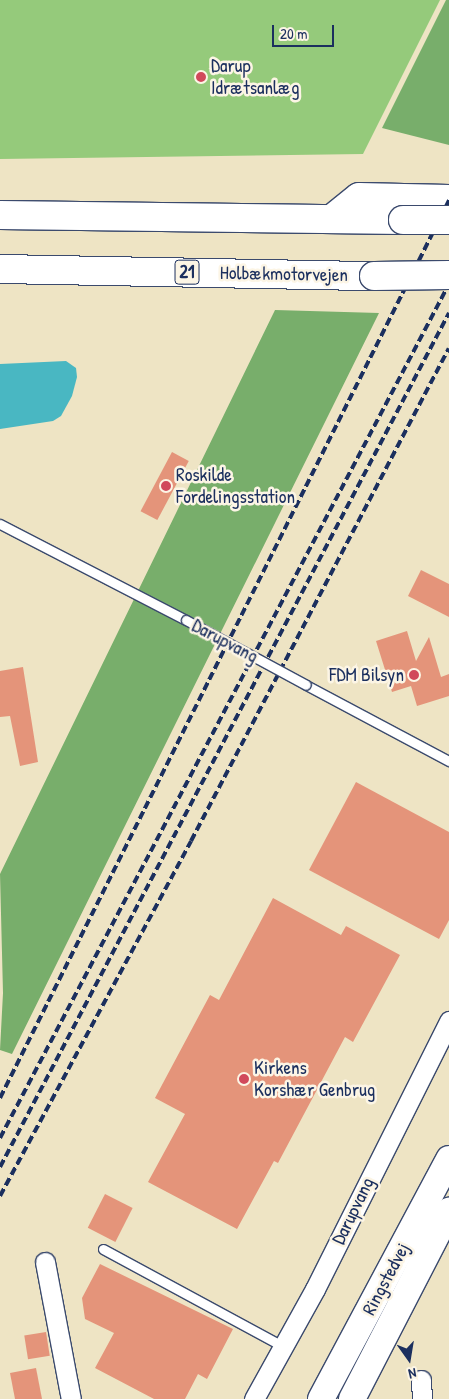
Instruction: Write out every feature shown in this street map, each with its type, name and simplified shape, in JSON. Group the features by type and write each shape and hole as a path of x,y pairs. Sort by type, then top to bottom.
{"highway":[{"path":"0,215 333,218 409,209 449,199"},
{"path":"409,209 449,220"},
{"name":"Holbækmotorvejen","path":"0,269 374,276 449,275"}],"street":[{"name":"Darupvang","path":"254,1399 284,1347 449,1021"},
{"name":"Ringstedvej","path":"352,1399 443,1203 449,1159"},
{"name":"Ringstedvej","path":"322,1399 443,1203"},
{"path":"45,1262 71,1399"},
{"path":"421,1380 422,1399"}],"lane":[{"name":"Darupvang","path":"0,524 186,620 449,761"},
{"path":"103,1249 284,1347"}],"green space":[{"name":"Darup Idrætsanlæg","path":"0,0 440,0 363,154 0,159"},
{"path":"446,0 449,0 449,145 382,128"},
{"path":"275,310 379,313 12,1054 0,1050 3,993 0,874"}],"water":[{"path":"66,361 76,368 77,377 72,396 61,416 53,421 0,429 0,364"}],"building":[{"name":"Roskilde Fordelingsstation","path":"172,452 189,461 157,520 141,511"},
{"path":"421,570 449,584 449,617 408,596"},
{"name":"FDM Bilsyn","path":"407,631 416,661 429,637 441,677 449,674 449,696 417,706 411,686 392,692 376,641"},
{"path":"23,667 38,762 20,766 10,716 0,717 0,671"},
{"path":"356,782 449,832 449,920 439,939 309,870"},
{"path":"273,898 341,935 346,926 400,955 353,1042 345,1037 278,1163 274,1161 237,1229 148,1182 185,1114 155,1098 210,995 219,1000"},
{"path":"105,1194 133,1208 115,1242 88,1228"},
{"path":"100,1264 233,1329 207,1379 198,1374 185,1399 154,1399 95,1368 114,1333 85,1319 82,1298"},
{"path":"46,1332 50,1356 28,1359 24,1335"},
{"path":"36,1368 42,1399 15,1399 10,1373"}],"railway":[{"path":"0,1098 449,200"},
{"path":"0,1138 449,284"},
{"path":"0,1167 449,313"},
{"path":"0,1196 191,841 449,348"}],"place":[{"name":"Darup Idrætsanlæg","path":"201,77"},
{"name":"Roskilde Fordelingsstation","path":"166,486"},
{"name":"FDM Bilsyn","path":"414,675"},
{"name":"Kirkens Korshær Genbrug","path":"244,1079"}]}
